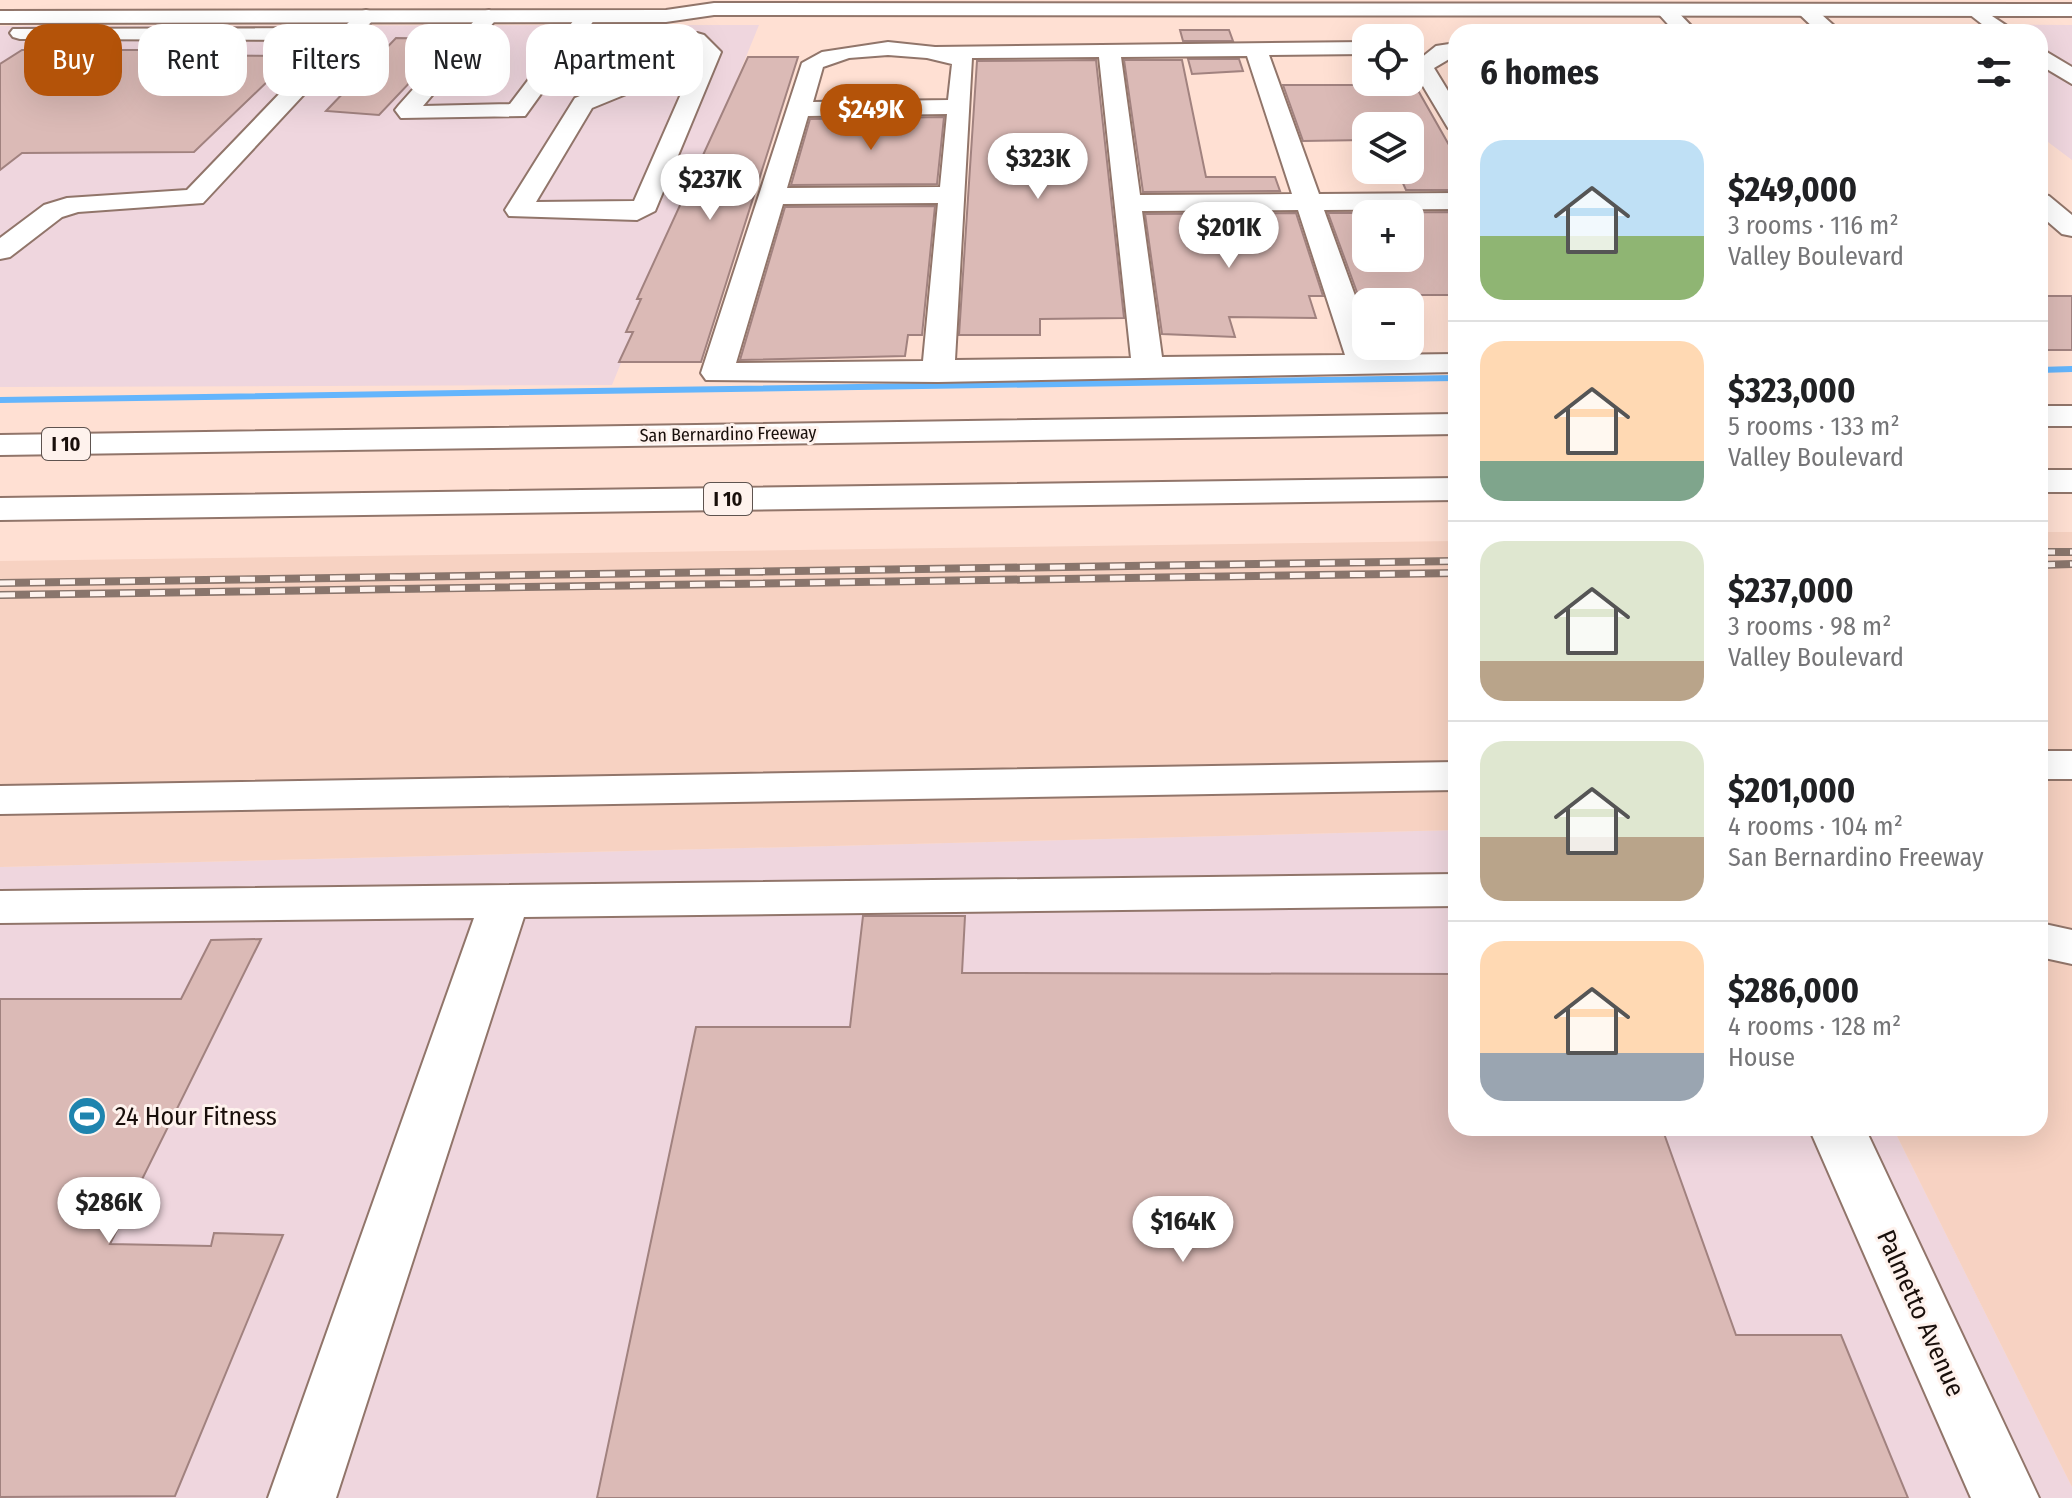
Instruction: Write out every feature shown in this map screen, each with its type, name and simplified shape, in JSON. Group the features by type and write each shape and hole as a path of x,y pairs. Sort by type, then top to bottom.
{"main road":[{"path":"373,24 489,16 666,16 717,3"},
{"path":"703,28 717,3"},
{"path":"0,5 717,3 891,7 1320,5 1461,11 1666,11 1813,6 2072,10"},
{"path":"0,46 37,17 204,4"},
{"path":"1813,6 1825,24"},
{"path":"887,50 891,7"},
{"path":"1974,10 1994,24"},
{"path":"1461,11 1470,24"},
{"path":"1666,11 1679,24"},
{"path":"489,16 407,110 409,113 517,111 587,16"},
{"path":"0,17 318,24"},
{"path":"20,33 263,27"},
{"path":"703,45 710,52 703,69"},
{"path":"1352,48 887,50 829,56 813,63 717,373 1448,363"},
{"path":"1424,48 1448,48"},
{"path":"1256,49 1364,365"},
{"path":"1109,50 1148,369"},
{"path":"1448,50 1422,66 1448,104"},
{"path":"938,372 963,61 939,52"},
{"path":"2048,60 2072,77"},
{"path":"0,251 53,211 76,204 194,197 290,96"},
{"path":"600,96 583,103 518,210 637,212 646,205 692,96"},
{"path":"616,96 690,100"},
{"path":"799,109 959,107"},
{"path":"772,196 952,195"},
{"path":"1129,203 1448,201"},
{"path":"2048,208 2072,228"},
{"path":"2048,416 2072,416"},
{"name":"San Bernardino Freeway","path":"0,445 1448,424"},
{"path":"2048,481 2072,481"},
{"name":"I 10","path":"0,509 1448,489"},
{"path":"0,524 420,503"},
{"path":"2048,765 2072,765"},
{"path":"0,800 1448,776"},
{"path":"0,907 1448,890"},
{"path":"302,1498 505,900"},
{"path":"2048,942 2072,947"},
{"name":"Palmetto Avenue","path":"1841,1136 2005,1498"}],"shaded area":[{"path":"389,25 405,25 405,96 510,96 510,25 526,25 526,96 703,96 703,25 759,25 612,385 0,387 0,26 24,26 24,96 122,96 122,26 138,26 138,96 247,96 247,26 263,26 263,96 389,96"},
{"path":"2048,25 2072,25 2072,160 2048,142"},
{"path":"2048,532 2072,532 2072,1487 1897,1136 2048,1136"},
{"path":"1448,541 1448,830 0,867 0,561"},
{"path":"1448,830 1448,1136 1897,1136 2072,1487 2072,1498 0,1498 0,867"}],"building":[{"path":"1180,30 1229,30 1233,41 1183,41"},
{"path":"396,38 405,38 405,88 379,115 326,111 340,96 389,96 389,45"},
{"path":"24,50 24,96 122,96 122,50 138,50 138,96 247,96 247,56 263,56 263,86 194,152 22,153 0,170 0,64"},
{"path":"748,57 798,57 701,362 619,362 633,332 626,332 641,299 637,299"},
{"path":"1188,59 1239,59 1243,71 1192,74"},
{"path":"1096,60 1124,318 1040,319 1040,335 959,335 977,61"},
{"path":"1124,60 1182,60 1206,177 1275,177 1280,191 1143,192"},
{"path":"1283,85 1352,85 1352,96 1421,96 1448,143 1448,190 1406,190 1403,184 1424,184 1424,112 1352,112 1352,140 1303,141"},
{"path":"944,117 937,184 791,185 810,119"},
{"path":"935,206 922,335 908,335 905,356 740,360 785,207"},
{"path":"1424,212 1448,212 1448,295 1424,295 1424,288 1355,288 1328,213 1352,213 1352,272 1424,272"},
{"path":"1296,213 1323,296 1309,296 1316,318 1229,317 1235,337 1162,334 1145,214"},
{"path":"2048,296 2072,296 2072,350 2048,350"},
{"path":"863,916 965,916 962,973 1448,974 1448,1136 1665,1136 1736,1335 1841,1335 1908,1498 597,1498 696,1027 850,1027"},
{"name":"24 Hour Fitness","path":"261,939 110,1244 211,1246 214,1233 283,1235 175,1496 0,1497 0,999 181,999 211,940"}],"waterway":[{"path":"2048,370 2072,369"},
{"path":"0,400 1448,378"}],"railway":[{"path":"2048,552 2072,552"},
{"path":"0,583 1448,561"},
{"path":"2048,565 2072,564"},
{"path":"0,595 1448,573"}],"place":[{"name":"24 Hour Fitness","path":"87,1116"}]}
